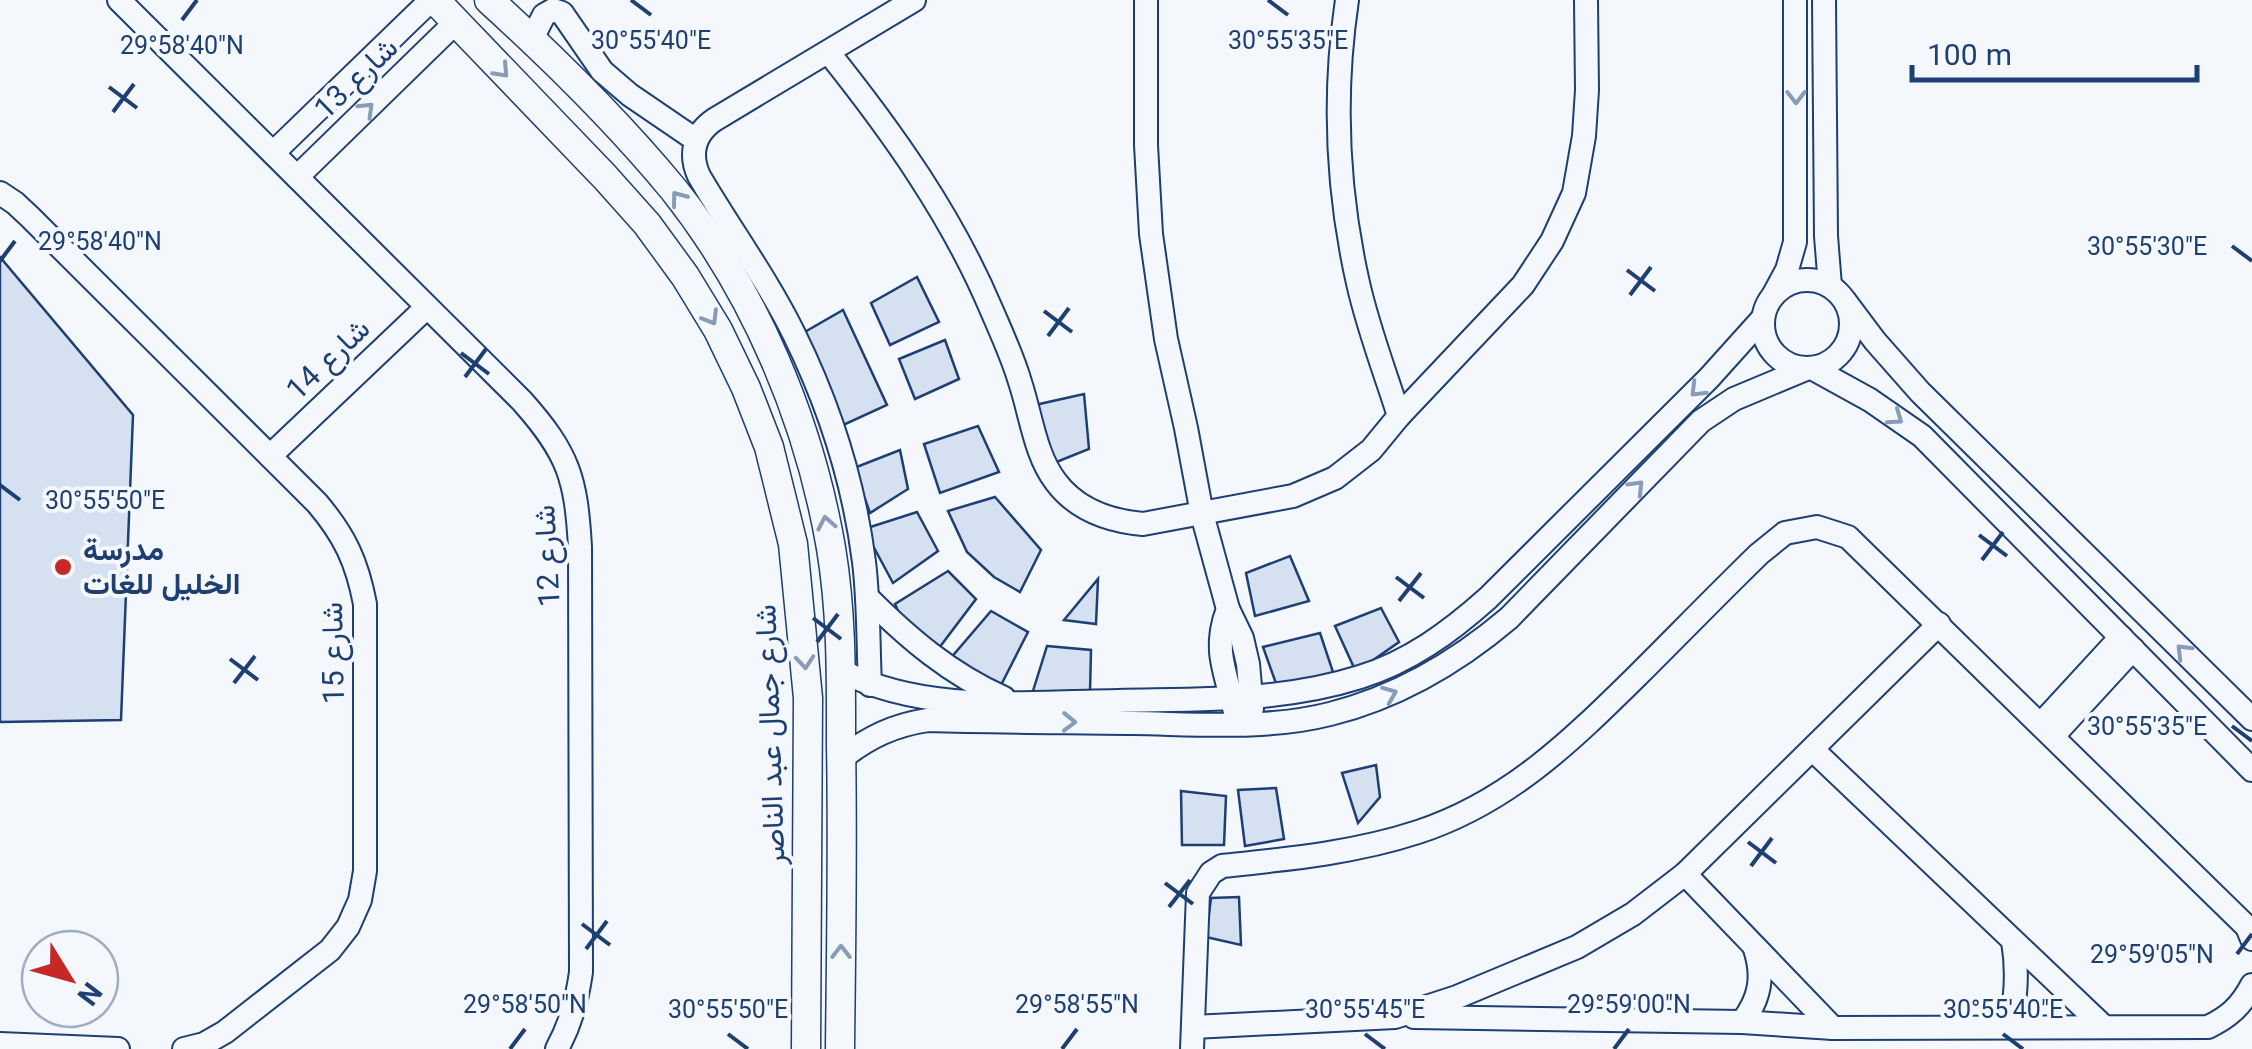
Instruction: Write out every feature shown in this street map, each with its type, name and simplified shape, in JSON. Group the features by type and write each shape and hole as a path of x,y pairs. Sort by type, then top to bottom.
{"main road":[{"name":"شارع جمال عبد الناصر","path":"433,0 647,224 718,330 769,447 793,544 808,698 806,1049"},
{"path":"489,0 637,147 676,193 731,275 768,346 798,420 822,502 837,594 842,671 840,1049"}],"street":[{"name":"شارع 12","path":"119,0 522,401 545,427 571,475 580,547 581,972 570,1025 557,1049"},
{"name":"شارع 13","path":"273,153 433,0"},
{"path":"528,36 542,0"},
{"path":"870,684 864,564 851,490 814,375 770,289 699,176 694,158 696,140 714,120 914,0"},
{"path":"1146,0 1146,145 1151,234 1166,339 1202,514 1248,664 1241,698 1246,724"},
{"path":"1347,0 1341,41 1338,128 1345,214 1359,285 1399,416"},
{"path":"829,53 898,143 958,240 991,308 1019,378 1045,466 1058,486 1086,508 1120,522 1143,524 1293,496 1335,478 1371,450 1523,285 1552,241 1574,193 1587,90 1586,0"},
{"path":"842,758 882,732 951,710 1017,704 1241,698 1320,688 1397,662 1460,623 1709,378 1763,318 1787,270 1795,242 1796,0"},
{"path":"842,671 951,710 1246,724 1328,714 1374,700 1411,686 1479,644 1701,421 1734,400 1829,362 1842,351 1850,335 1850,318 1837,294 1826,236 1824,0"},
{"path":"528,36 544,15 552,10 562,13 602,71 630,96 696,140"},
{"name":"شارع 13","path":"297,177 456,22"},
{"name":"شارع 15","path":"0,193 30,217 317,503 336,525 360,576 364,604 365,872 360,900 348,927 330,950 225,1032 204,1044 184,1049"},
{"path":"1773,296 1800,280 1815,280 1837,294 1920,392 2252,719"},
{"name":"شارع 14","path":"270,456 426,306"},
{"path":"1763,318 1767,343 1784,362 1810,368 1870,400 1922,436 2252,770"},
{"path":"2252,938 2247,927 1848,537 1818,527 1785,533 1759,554 1563,748 1472,809 1421,831 1358,849 1222,866 1211,873 1198,893 1192,1038 1394,1017 1742,1022 1833,1028 2208,1027 2241,1004 2252,985"},
{"path":"867,596 937,660 963,678 1017,704"},
{"path":"1394,1017 1457,997 1577,947 1633,914 1685,874 1939,624"},
{"path":"2047,730 2127,643"},
{"path":"1812,750 2103,1026"},
{"path":"1685,874 1833,1028"},
{"path":"2009,1026 2017,975 2013,941"},
{"path":"1742,1022 1752,1010 1761,978 1754,946"},
{"path":"0,1044 118,1049"}],"building":[{"name":"مدرسة الخليل للغات","path":"0,257 133,415 121,720 0,722"},
{"path":"917,277 939,322 890,345 871,303"},
{"path":"843,310 887,405 841,426 803,333"},
{"path":"945,340 959,379 915,399 899,359"},
{"path":"1084,394 1089,449 1054,463 1035,405"},
{"path":"978,426 999,472 940,493 924,444"},
{"path":"900,450 908,489 870,513 854,468"},
{"path":"995,497 1041,550 1020,592 994,577 967,552 948,511"},
{"path":"917,512 938,551 893,583 864,529"},
{"path":"1290,556 1309,601 1255,616 1246,573"},
{"path":"948,571 976,599 939,648 904,625 895,604"},
{"path":"1098,579 1096,624 1064,620"},
{"path":"1381,608 1399,642 1356,672 1335,626"},
{"path":"991,611 1028,632 1000,687 950,659"},
{"path":"1320,633 1334,675 1278,689 1263,647"},
{"path":"1047,646 1091,650 1090,692 1033,691"},
{"path":"1376,765 1380,797 1358,823 1342,773"},
{"path":"1276,788 1284,839 1245,846 1238,790"},
{"path":"1181,791 1226,796 1224,845 1182,845"},
{"path":"1239,897 1241,945 1206,937 1211,898"}],"place":[{"name":"مدرسة الخليل للغات","path":"63,567"}]}
